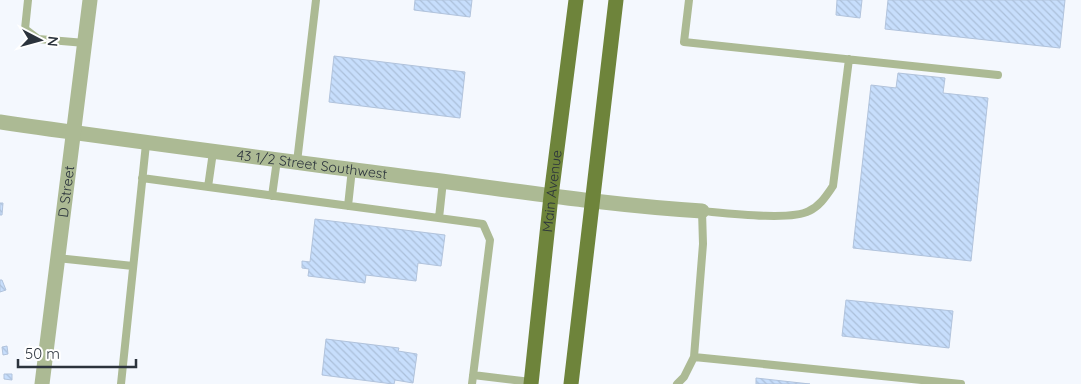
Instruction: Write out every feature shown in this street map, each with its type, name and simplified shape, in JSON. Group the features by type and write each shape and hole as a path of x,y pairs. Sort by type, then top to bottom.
{"main road":[{"name":"Main Avenue","path":"531,383 551,196 576,0"},
{"path":"571,384 616,0"}],"street":[{"name":"D Street","path":"42,384 90,0"},
{"name":"43 1/2 Street Southwest","path":"0,122 146,144 551,196 702,211"}],"lane":[{"path":"28,0 24,29 38,39 85,43"},
{"path":"297,162 316,0"},
{"path":"689,0 684,42 998,76"},
{"path":"677,384 684,377 694,357 703,244 702,211 792,216 809,212 822,201 833,186 849,59"},
{"path":"121,384 146,144"},
{"path":"208,187 213,152"},
{"path":"272,196 277,160"},
{"path":"348,206 352,169"},
{"path":"142,178 483,224 490,240 472,384"},
{"path":"439,218 442,181"},
{"path":"57,258 133,266"},
{"path":"694,357 961,384"},
{"path":"473,375 531,383"}],"building":[{"path":"415,0 472,0 470,17 414,10"},
{"path":"837,0 862,0 860,18 836,15"},
{"path":"888,0 1065,0 1060,48 885,29"},
{"path":"334,56 465,72 460,118 329,102"},
{"path":"898,73 945,78 943,93 988,98 971,261 853,248 871,85 896,88"},
{"path":"0,203 3,203 2,215 0,215"},
{"path":"315,219 445,235 441,266 418,263 416,281 366,275 365,283 308,276 309,269 302,268 302,261 310,262"},
{"path":"0,280 2,280 6,290 0,292"},
{"path":"846,300 953,311 949,348 842,336"},
{"path":"326,339 399,348 398,351 417,354 413,383 395,380 393,384 322,375"},
{"path":"7,346 8,354 3,355 2,347"},
{"path":"4,374 12,374 12,380 4,379"},
{"path":"756,378 810,384 756,384"}]}
